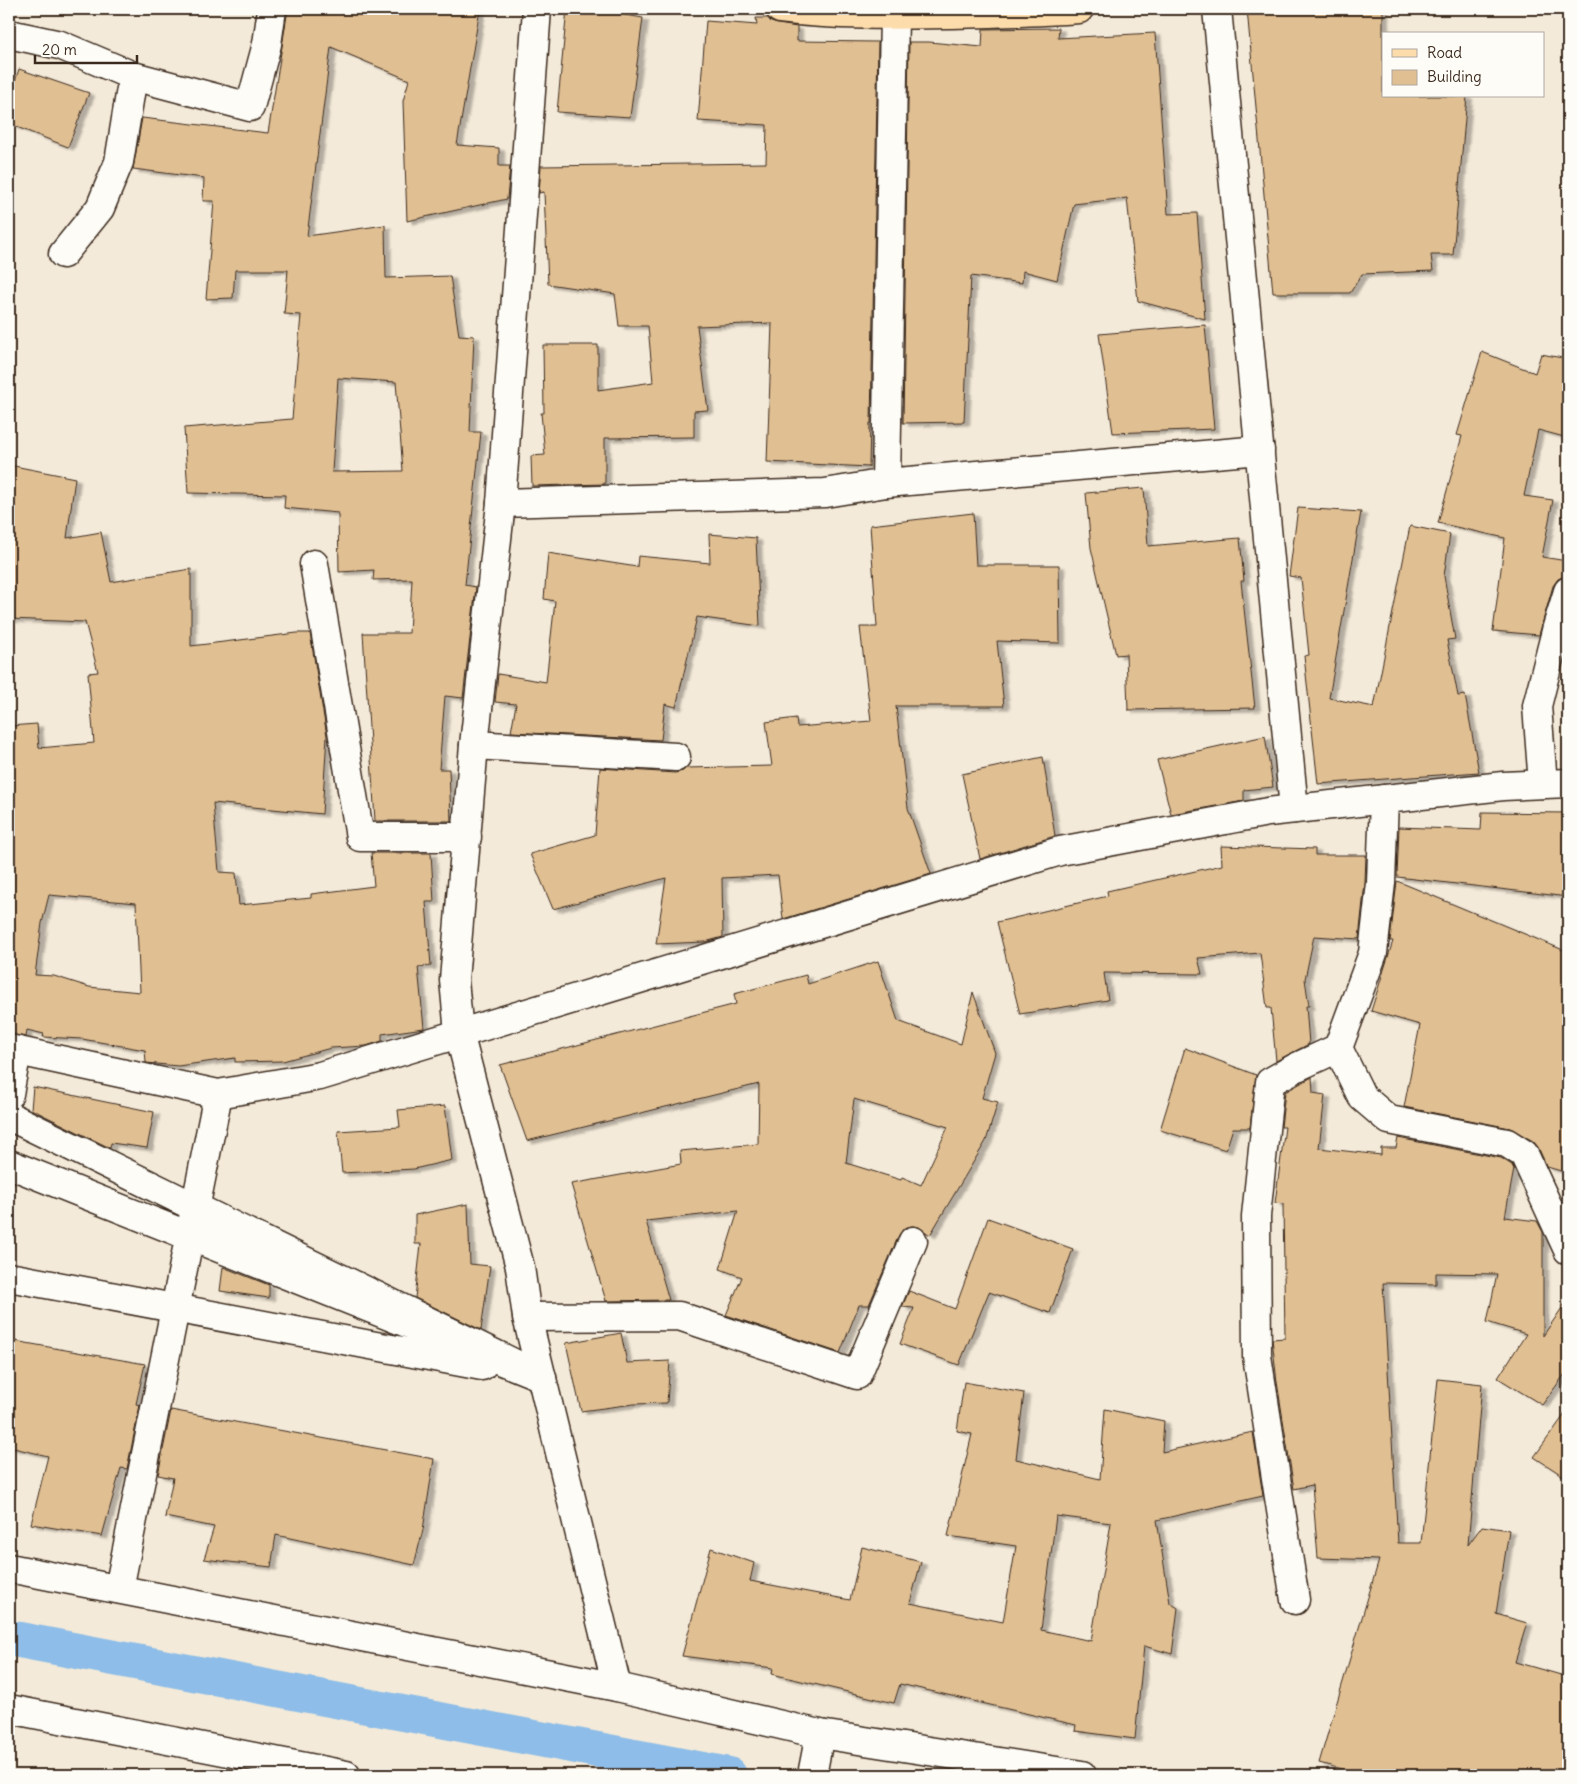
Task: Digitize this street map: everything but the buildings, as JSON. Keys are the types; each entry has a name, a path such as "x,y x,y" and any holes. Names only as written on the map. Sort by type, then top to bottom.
{"main road":[{"path":"780,9 894,15 1079,9"}],"street":[{"path":"9,34 60,45 133,76 250,107 267,44 272,9"},
{"path":"537,9 501,503 474,745 454,980 459,1033 520,1267 527,1317 617,1687"},
{"path":"1217,9 1294,809"},
{"path":"886,484 894,15"},
{"path":"64,254 100,208 119,162 133,76"},
{"path":"501,503 825,493 886,484 1260,450"},
{"path":"314,564 360,837 467,836"},
{"path":"9,1094 13,1050 218,1094 320,1076 1060,851 1268,812 1503,786 1556,784 1537,706 1568,592"},
{"path":"474,745 676,756"},
{"path":"1295,1600 1257,1356 1256,1216 1270,1082 1338,1048 1373,953 1381,883 1384,799"},
{"path":"1338,1048 1362,1097 1389,1120 1507,1143 1524,1154 1568,1250"},
{"path":"119,1589 218,1094"},
{"path":"9,1116 542,1377"},
{"path":"9,1164 542,1377"},
{"path":"527,1317 679,1316 857,1375 913,1241"},
{"path":"9,1278 542,1377"},
{"path":"9,1284 173,1320 542,1377"},
{"path":"9,1568 617,1687 820,1734 1082,1775"},
{"path":"9,1709 346,1775"},
{"path":"812,1775 820,1734"}],"waterway":[{"path":"9,1638 729,1775"}]}
